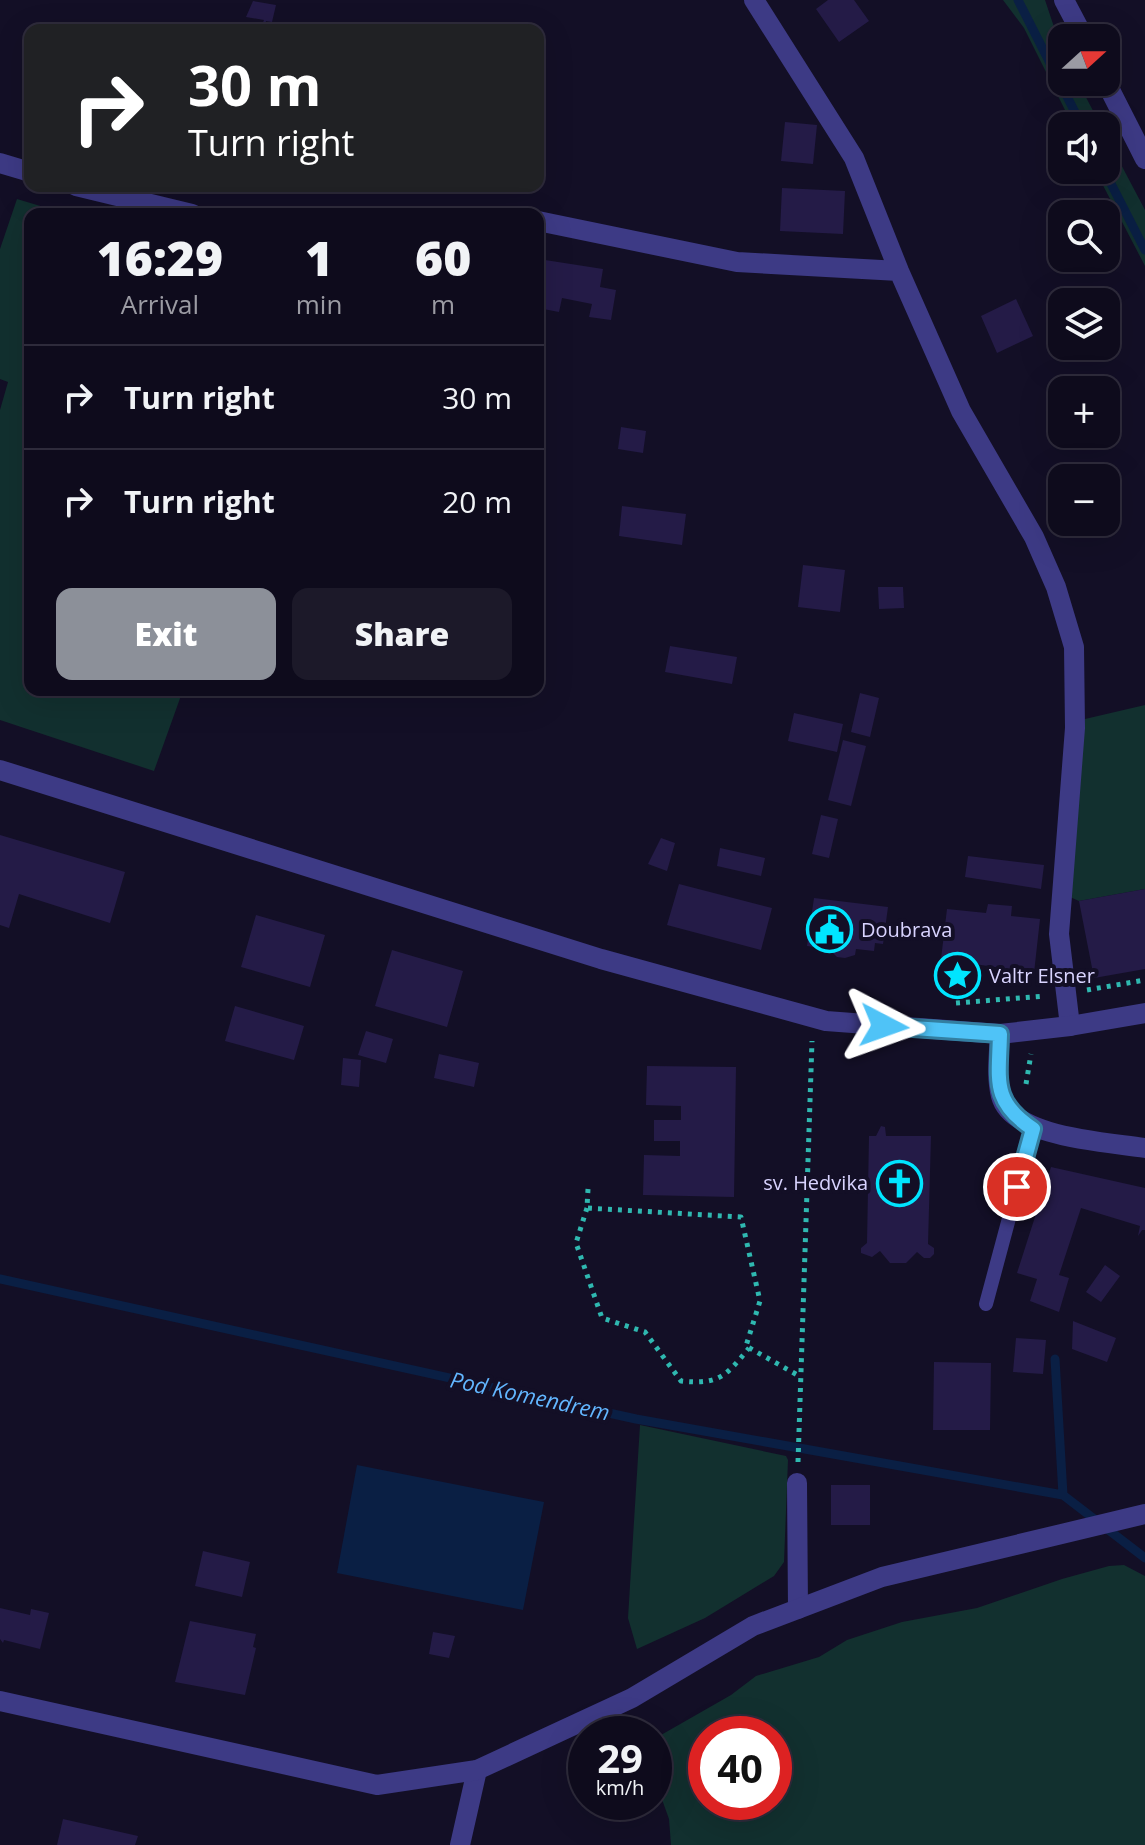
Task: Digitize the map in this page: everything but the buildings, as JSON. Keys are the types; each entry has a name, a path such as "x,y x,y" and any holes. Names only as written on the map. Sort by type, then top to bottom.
{"street":[{"path":"754,0 854,158 899,271 961,411 1034,537 1056,587 1074,647 1075,728 1059,934 1070,1026"},
{"path":"1064,0 1077,24"},
{"path":"1113,96 1145,159"},
{"path":"0,163 24,170"},
{"path":"101,192 167,208"},
{"path":"544,222 737,262 899,271"},
{"path":"0,770 601,959 826,1021 1000,1034 1145,1013"},
{"path":"1000,1034 1001,1097 1012,1115 1033,1129 1145,1148"},
{"path":"797,1483 798,1609"},
{"path":"0,1701 377,1785 477,1770 632,1698 753,1626 882,1577 1145,1514"},
{"path":"460,1845 477,1770"}],"lane":[{"path":"986,1304 1033,1129"}],"path":[{"path":"944,1004 1065,994 1145,980"},
{"path":"797,1483 812,1017"},
{"path":"1024,1094 1031,1053"},
{"path":"588,1189 587,1208 576,1243 602,1318 645,1332 681,1381 706,1383 727,1374 749,1348"},
{"path":"587,1208 741,1217 760,1301 746,1346 801,1377"}],"green space":[{"path":"1003,0 1045,0 1053,24 1048,24 1048,76 1024,28"},
{"path":"1058,96 1085,96 1094,112 1066,112"},
{"path":"1120,163 1145,210 1145,266 1120,218 1120,200 1111,200 1102,184 1120,184"},
{"path":"17,199 47,208 24,208 24,696 181,696 154,771 0,720 0,410 8,382 0,379 0,249"},
{"path":"1145,705 1145,889 1079,901 1070,897 1085,719"},
{"path":"640,1425 786,1456 788,1460 784,1562 774,1576 705,1618 637,1649 628,1618"},
{"path":"1124,1565 1145,1576 1145,1845 671,1845 672,1729 688,1720 688,1820 792,1820 792,1716 694,1716 756,1676 819,1657 847,1640 902,1622 977,1608 1062,1579"}],"water":[{"path":"357,1465 544,1502 523,1610 337,1573"}],"waterway":[{"path":"1018,0 1075,112"},
{"path":"1111,184 1145,250"},
{"name":"Pod Komendrem","path":"0,1279 636,1419 1063,1495"},
{"path":"1055,1359 1063,1495 1145,1558"}],"place":[{"name":"Doubrava","path":"830,930"},
{"name":"Valtr Elsner","path":"958,976"},
{"name":"sv. Hedvika","path":"899,1183"}],"route":[{"path":"884,1026 1000,1034 1001,1097 1012,1115 1033,1129 1017,1187"}]}
